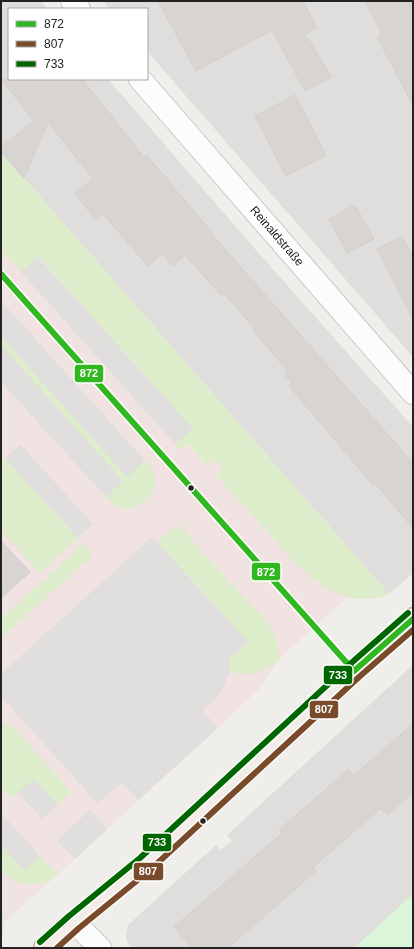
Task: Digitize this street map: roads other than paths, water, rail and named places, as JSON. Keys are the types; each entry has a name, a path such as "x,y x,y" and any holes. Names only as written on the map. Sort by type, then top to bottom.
{"main road":[{"path":"45,948 74,922 145,864 413,619"}],"street":[{"name":"Reinaldstraße","path":"141,80 413,393"},
{"path":"74,922 100,948"}]}
